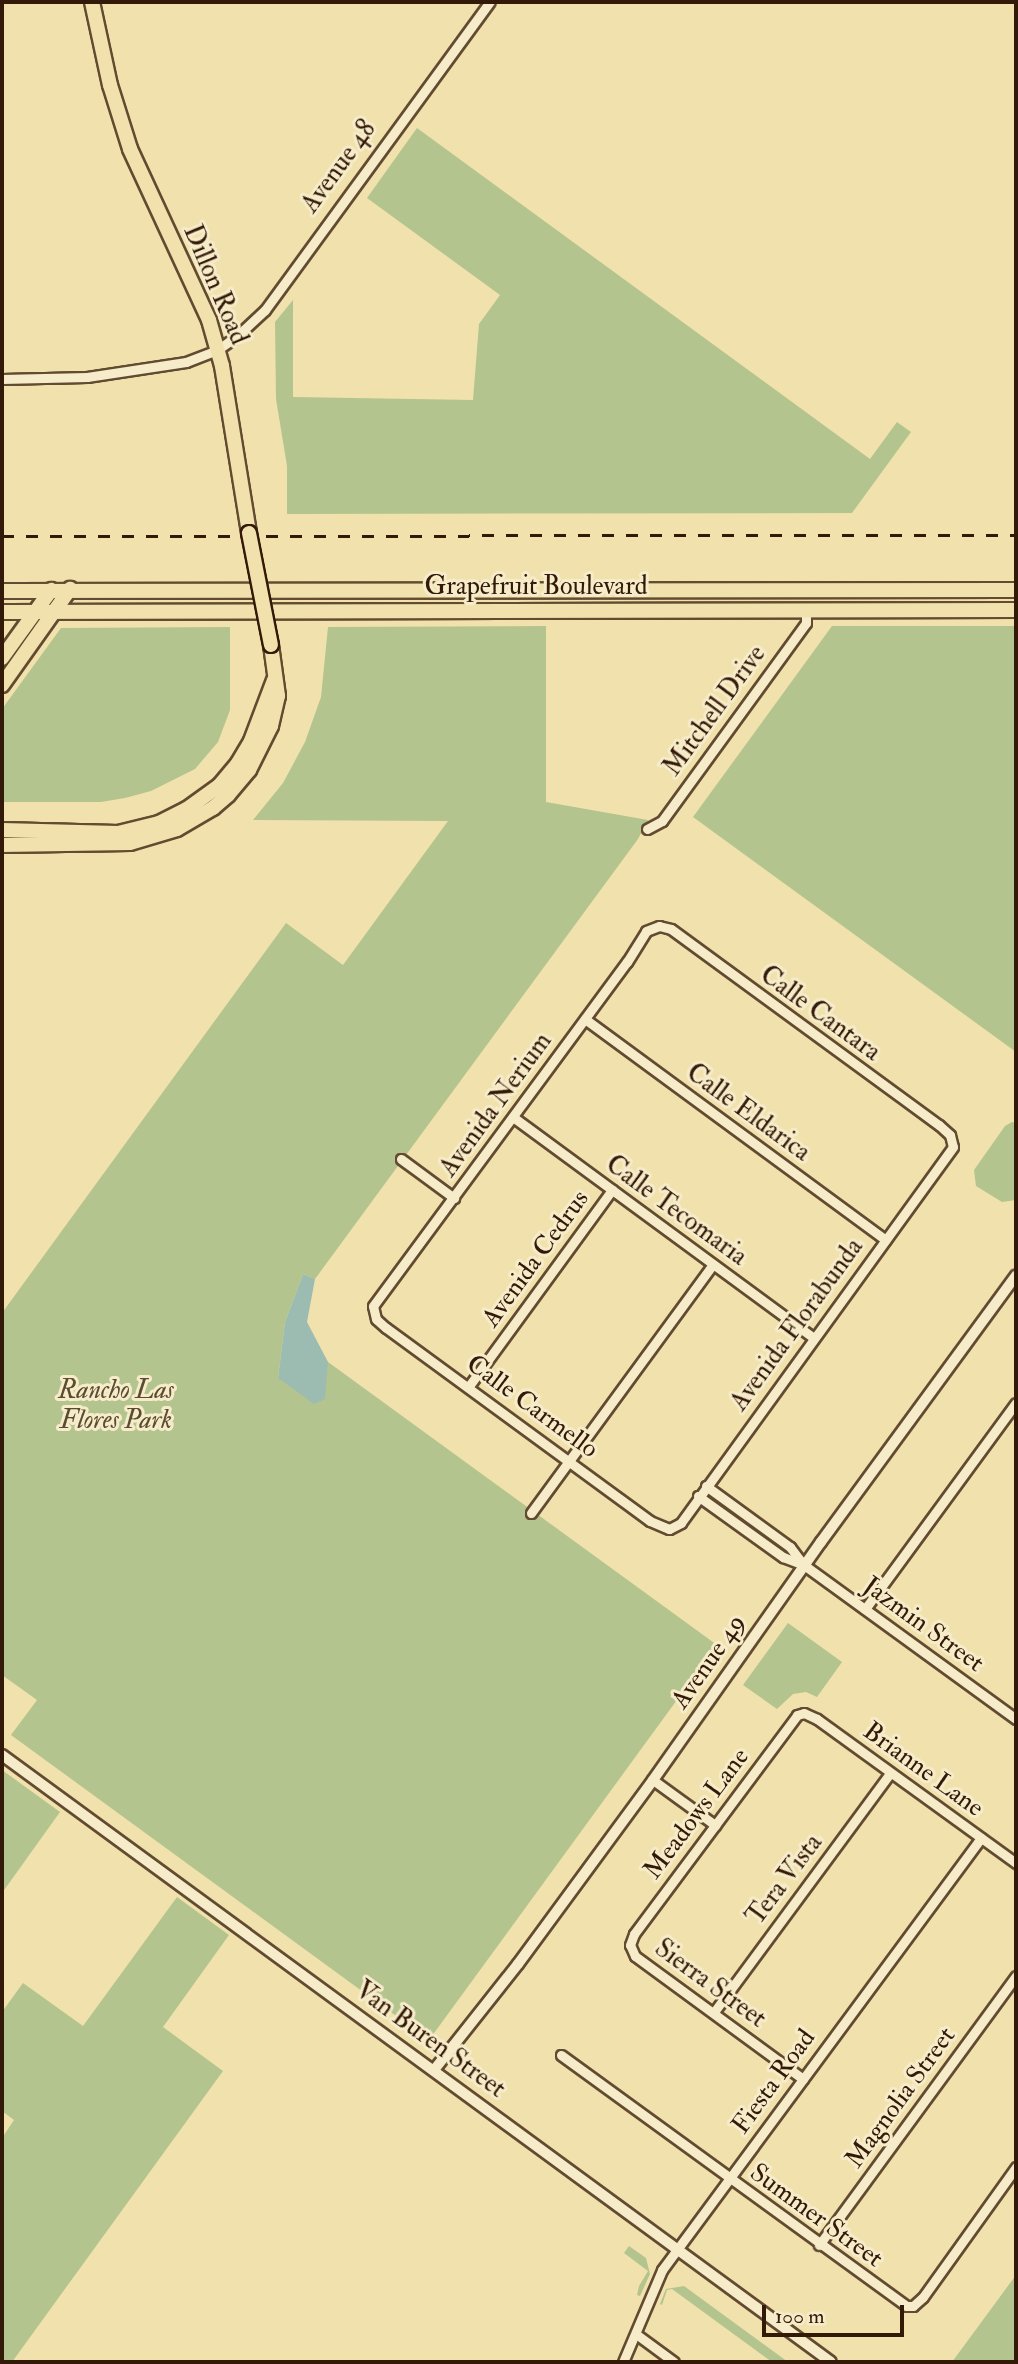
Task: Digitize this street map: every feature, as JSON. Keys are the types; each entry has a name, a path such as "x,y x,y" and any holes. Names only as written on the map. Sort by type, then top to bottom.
{"main road":[{"name":"Dillon Road","path":"2,845 130,843 163,834 192,821 228,795 255,760 275,713 278,696 217,350 209,320 130,149 110,85 92,2"},
{"path":"2,685 70,589"},
{"path":"2,658 51,590"},
{"name":"Grapefruit Boulevard","path":"2,591 1016,591"},
{"path":"806,611 819,601 834,599 987,599 1016,591"},
{"name":"Grapefruit Boulevard","path":"2,612 1016,610"},
{"name":"Dillon Road","path":"2,830 118,833 159,823 187,809 219,786 238,763 251,741 274,680"}],"street":[{"name":"Avenue 48","path":"2,379 87,377 186,362 217,350 256,321 489,2"},
{"name":"Mitchell Drive","path":"648,829 662,821 806,623 806,611"},
{"name":"Avenida Nerium","path":"374,1313 375,1299 396,1276 454,1198 646,931 659,926"},
{"name":"Calle Cantara","path":"659,926 671,929 939,1125 952,1141"},
{"name":"Calle Eldarica","path":"585,1019 886,1240"},
{"name":"Calle Tecomaria","path":"513,1117 814,1338"},
{"name":"Avenida Florabunda","path":"669,1529 681,1523 698,1496 950,1154 952,1141"},
{"path":"401,1159 454,1198"},
{"name":"Avenida Cedrus","path":"469,1386 612,1190"},
{"path":"531,1513 713,1264"},
{"name":"Avenue 49","path":"434,2070 518,1964 653,1780 804,1565 1016,1276"},
{"name":"Calle Carmello","path":"374,1313 380,1324 469,1386 650,1521 669,1529"},
{"path":"865,1609 1016,1403"},
{"path":"706,1486 790,1547 804,1565"},
{"path":"698,1496 783,1557 804,1565"},
{"name":"Jazmin Street","path":"804,1565 1016,1718"},
{"name":"Brianne Lane","path":"804,1713 817,1719 1016,1864"},
{"name":"Meadows Lane","path":"630,1945 634,1934 791,1721 804,1713"},
{"name":"Van Buren Street","path":"2,1755 831,2362"},
{"name":"Tera Vista","path":"713,2012 890,1773"},
{"path":"653,1780 715,1825"},
{"name":"Fiesta Road","path":"623,2362 662,2270 981,1838"},
{"name":"Sierra Street","path":"630,1945 635,1956 803,2079"},
{"name":"Magnolia Street","path":"819,2245 1016,1976"},
{"name":"Summer Street","path":"561,2055 901,2304 913,2306 1016,2167"},
{"path":"636,2334 674,2362"}],"green space":[{"path":"417,128 870,459 897,422 911,432 852,513 287,514 287,466 276,399 275,322 293,300 293,397 473,400 479,324 500,295 367,198"},
{"name":"Rancho Las Flores Park","path":"546,626 546,802 648,820 638,839 315,1279 303,1274 285,1322 278,1378 328,1362 717,1645 429,2040 11,1735 37,1700 2,1675 2,1313 286,923 343,965 448,821 253,820 283,783 305,742 321,697 328,627"},
{"path":"832,626 1016,626 1016,1052 693,817"},
{"path":"230,627 230,710 218,742 195,769 151,791 125,798 101,802 2,802 2,709 61,628"},
{"path":"1016,1123 1016,1200 1002,1202 976,1186 974,1170 1005,1126"},
{"path":"788,1623 842,1662 817,1697 806,1692 793,1694 777,1709 743,1685"},
{"path":"2,1770 60,1812 2,1893"},
{"path":"177,1897 229,1935 163,2027 223,2071 12,2362 2,2362 2,2138 14,2120 2,2111 2,2012 23,1983 83,2026"},
{"path":"629,2246 646,2258 650,2274 640,2296 637,2295 639,2286 648,2271 624,2253"},
{"path":"1016,2275 1016,2362 952,2362 966,2343"},
{"path":"684,2286 788,2362 772,2362 672,2289 667,2290 662,2305 660,2304 666,2289"}],"water":[{"path":"303,1274 315,1279 307,1322 328,1362 325,1399 314,1404 278,1378 285,1322"}],"railway":[{"path":"2,536 1016,535"}]}
